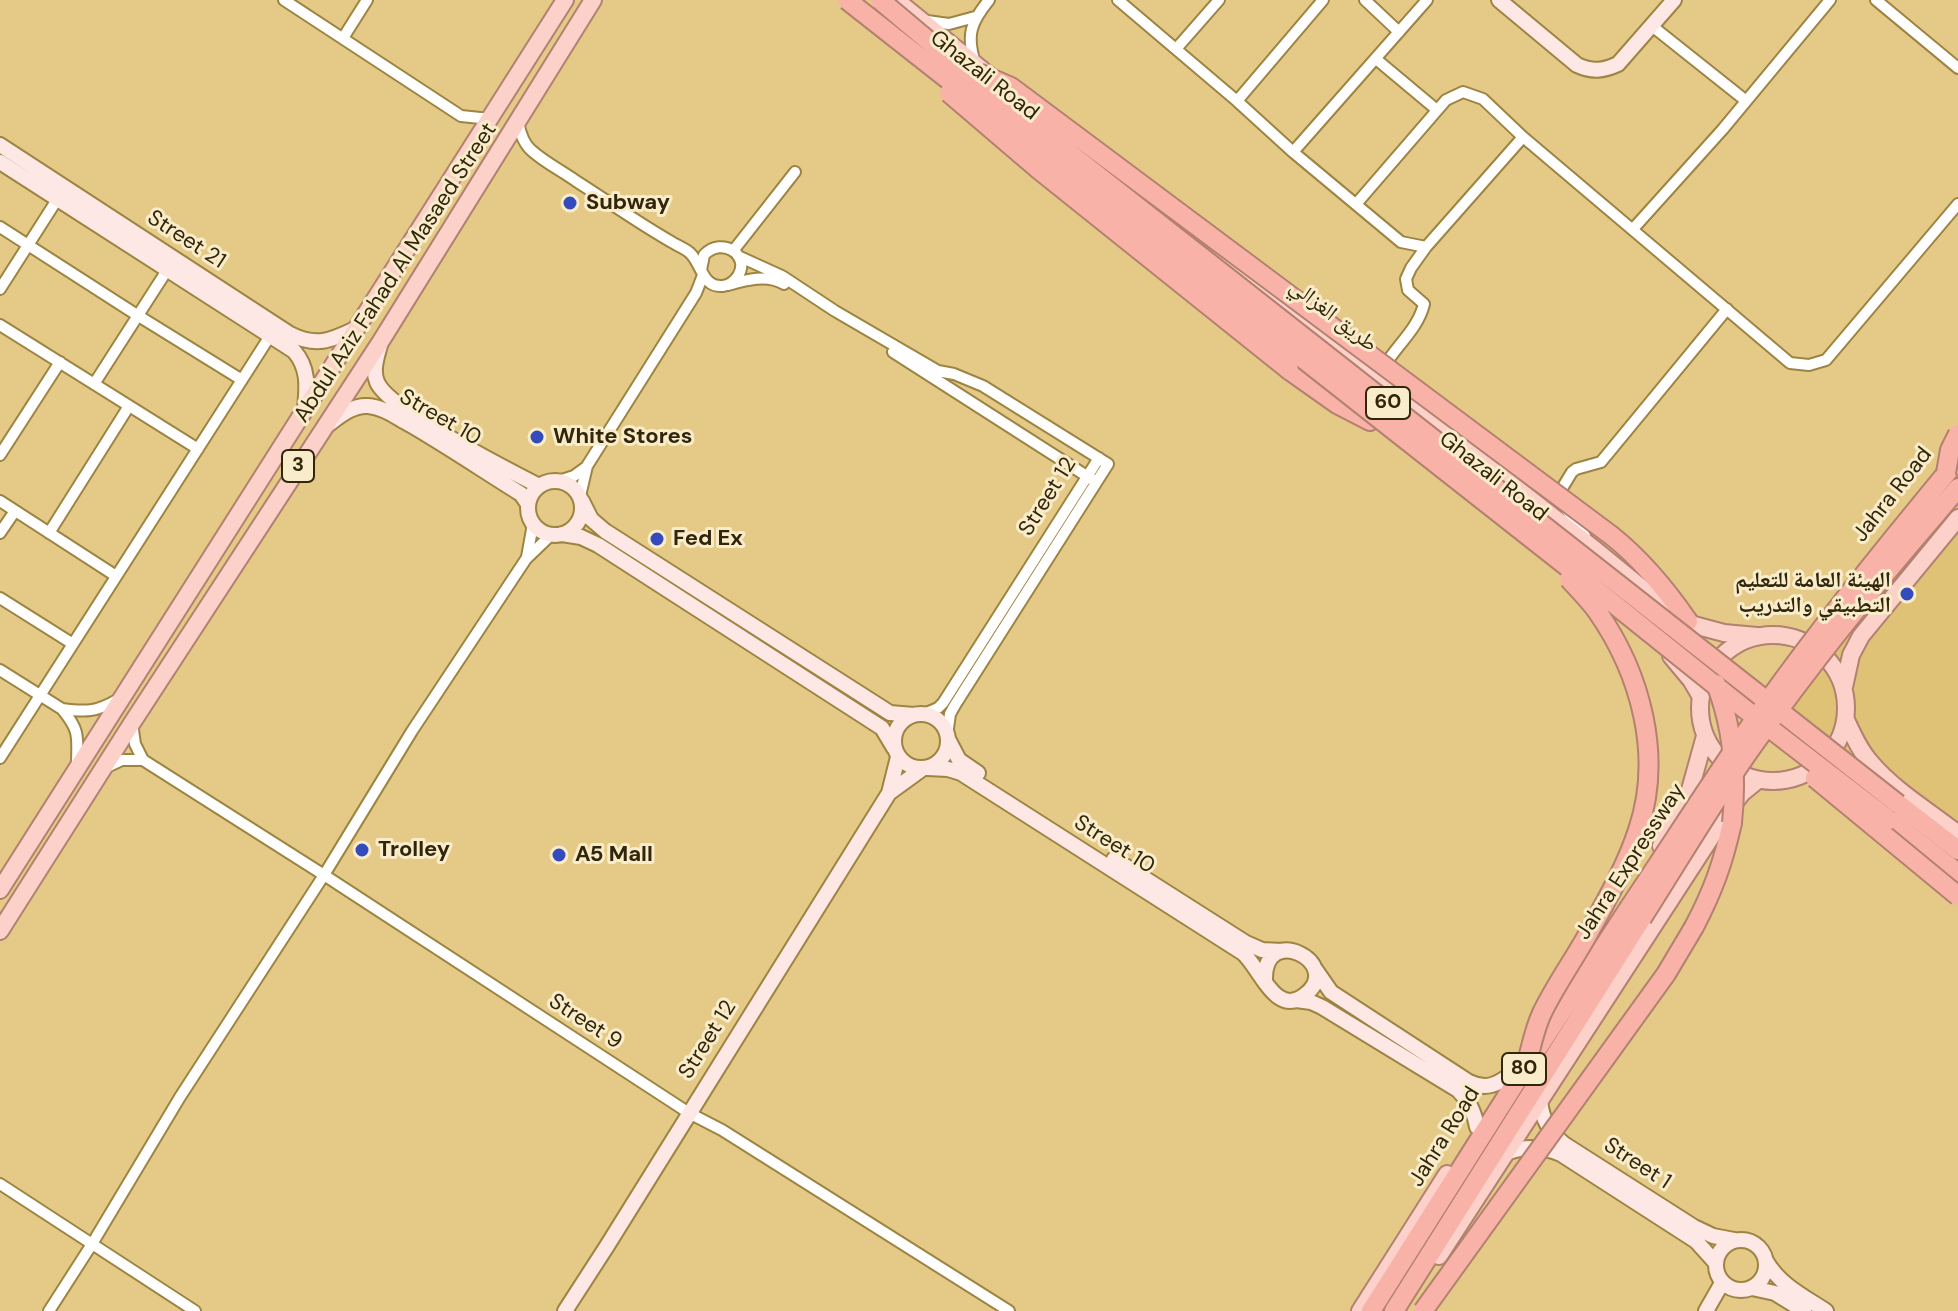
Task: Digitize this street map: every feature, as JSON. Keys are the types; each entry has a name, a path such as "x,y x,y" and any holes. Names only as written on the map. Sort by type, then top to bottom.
{"highway":[{"name":"Ghazali Road","path":"847,0 1958,873"},
{"name":"Ghazali Road","path":"880,0 956,64 1958,850"},
{"path":"891,33 967,109 1289,370 1337,404 1370,421"},
{"path":"956,64 1011,87 1625,547 1657,579 1688,621 1718,689 1733,757 1734,801 1724,860 1711,895 1666,974 1423,1311"},
{"path":"1954,481 1950,450 1958,434"},
{"name":"Jahra Expressway","path":"1371,1311 1519,1070 1746,733 1832,616 1954,481"},
{"name":"Jahra Expressway","path":"1394,1311 1752,747 1954,481"},
{"path":"1519,1070 1543,1012 1623,868 1645,806 1649,756 1633,677 1617,643 1596,610 1541,546"},
{"path":"1724,692 1744,719 1958,896"}],"main road":[{"name":"Abdul Aziz Fahad Al Masaed Street","path":"0,890 565,0"},
{"name":"Abdul Aziz Fahad Al Masaed Street","path":"0,931 8,906 103,768 381,341 593,0"},
{"path":"837,0 1672,657 1701,697"},
{"name":"طريق الغزالي","path":"896,0 1677,617 1724,633 1757,636"},
{"path":"414,285 418,264 466,189 468,182 463,176 457,175 452,180"},
{"name":"Jahra Road","path":"1797,638 1829,608 1958,448"},
{"path":"1844,689 1851,655 1861,636 1958,518"},
{"path":"1757,636 1797,638 1815,648 1830,661 1844,689 1846,720 1837,743 1824,761 1797,777 1758,780 1745,775 1721,760 1705,736 1700,717 1707,676 1720,658 1737,644 1757,636"},
{"path":"1846,720 1870,762 1895,786 1958,834"},
{"name":"Jahra Road","path":"1360,1311 1662,845 1690,790 1705,736"},
{"path":"1797,777 1848,800 1958,884"},
{"path":"1403,1311 1728,811 1742,793 1758,780"}],"street":[{"path":"284,0 461,116 490,119"},
{"path":"343,38 367,0"},
{"path":"976,65 971,41 975,17 989,0"},
{"path":"1118,0 1401,242 1426,247"},
{"path":"1176,49 1219,0"},
{"path":"1237,101 1323,0"},
{"path":"1365,0 1399,32"},
{"path":"1293,152 1427,0"},
{"path":"1504,1 1577,65 1597,71 1618,64 1674,0"},
{"path":"1633,229 1723,129 1830,0"},
{"path":"1876,0 1958,68"},
{"path":"921,19 949,24 975,17"},
{"path":"1652,26 1745,100"},
{"path":"1376,59 1437,110"},
{"path":"1357,203 1446,100 1463,92 1483,99 1523,137 1790,363 1809,365 1826,360 1958,204"},
{"path":"461,116 475,143"},
{"path":"518,122 528,148 650,230 689,251 708,251 723,246 782,276 938,371 983,386 969,401"},
{"path":"1384,384 1382,369 1423,311 1424,304 1408,290 1406,279 1411,268 1523,137"},
{"name":"Street 21","path":"0,145 61,193 171,264 303,341 332,340 355,329"},
{"path":"501,149 528,148"},
{"name":"Street 21","path":"0,162 61,193"},
{"path":"736,253 795,172"},
{"path":"0,289 61,193"},
{"path":"0,227 242,380"},
{"path":"689,251 711,283 725,285 734,281 741,269 736,253"},
{"path":"559,481 574,488 591,519 605,531 890,713 919,714 939,721 948,737 945,754 924,768 905,764 882,728 801,675 598,545 581,537 541,531 533,524 528,504 532,494 539,486 574,476 587,466 693,298 699,287 702,260 708,251"},
{"path":"94,384 171,264"},
{"name":"Street 21","path":"171,264 300,358 307,379 305,408"},
{"path":"693,298 706,290 755,279 779,281 1092,480"},
{"path":"1593,548 1562,503 1560,495 1564,484 1580,467 1601,462 1727,309"},
{"path":"0,325 198,449"},
{"path":"0,758 4,744 40,696 270,336"},
{"name":"Street 10","path":"381,341 375,371 376,379 387,396 481,455 539,486"},
{"path":"0,455 60,362"},
{"name":"Street 12","path":"948,737 950,714 955,705 1104,461 983,386"},
{"path":"49,533 129,406"},
{"name":"Street 10","path":"322,429 352,409 366,406 382,410 427,434 521,494 528,504"},
{"path":"49,1311 180,1097 324,875 412,731 526,559 556,535 571,530 579,522 587,466"},
{"name":"Street 12","path":"919,714 938,708 943,703 1092,480"},
{"path":"0,501 116,576"},
{"path":"0,533 15,511"},
{"path":"526,559 533,524"},
{"path":"0,598 73,644"},
{"path":"0,670 62,709 76,727 77,769"},
{"path":"62,709 92,711 122,697"},
{"path":"896,753 895,731 906,718 919,714"},
{"path":"103,768 122,760 143,760 135,744 132,723"},
{"name":"Street 10","path":"948,737 953,752 964,765 1243,953 1265,981"},
{"name":"Street 12","path":"565,1311 889,793 896,753"},
{"name":"Street 9","path":"143,760 689,1113 722,1130 1009,1311"},
{"name":"Street 12","path":"889,793 924,768"},
{"name":"Street 10","path":"924,768 961,773 1204,915 1246,943 1262,950 1284,951"},
{"path":"1477,1127 1475,1113 1458,1090 1322,1007 1276,996 1265,981 1268,962 1284,951 1302,953 1331,992 1478,1086 1500,1083 1519,1070"},
{"path":"1296,1000 1312,988 1315,969"},
{"name":"Street 1","path":"1540,1101 1545,1122 1564,1144 1694,1227 1713,1236 1734,1240"},
{"name":"Street 1","path":"1506,1153 1532,1147 1561,1154 1696,1241 1715,1262"},
{"path":"0,1184 195,1311"},
{"path":"1804,1311 1775,1293 1728,1286 1716,1271 1718,1253 1734,1240 1751,1241 1788,1287 1826,1311"},
{"path":"1752,1288 1763,1276 1766,1261"},
{"path":"1706,1311 1728,1286"},
{"path":"1714,1311 1728,1286"}],"shaded area":[{"name":"الهيئة العامة للتعليم التطبيقي والتدريب","path":"1958,458 1958,863 1767,715"}],"place":[{"name":"Subway","path":"570,203"},
{"name":"White Stores","path":"537,437"},
{"name":"Fed Ex","path":"657,539"},
{"name":"الهيئة العامة للتعليم التطبيقي والتدريب","path":"1907,594"},
{"name":"Trolley","path":"362,850"},
{"name":"A5 Mall","path":"559,855"}]}
